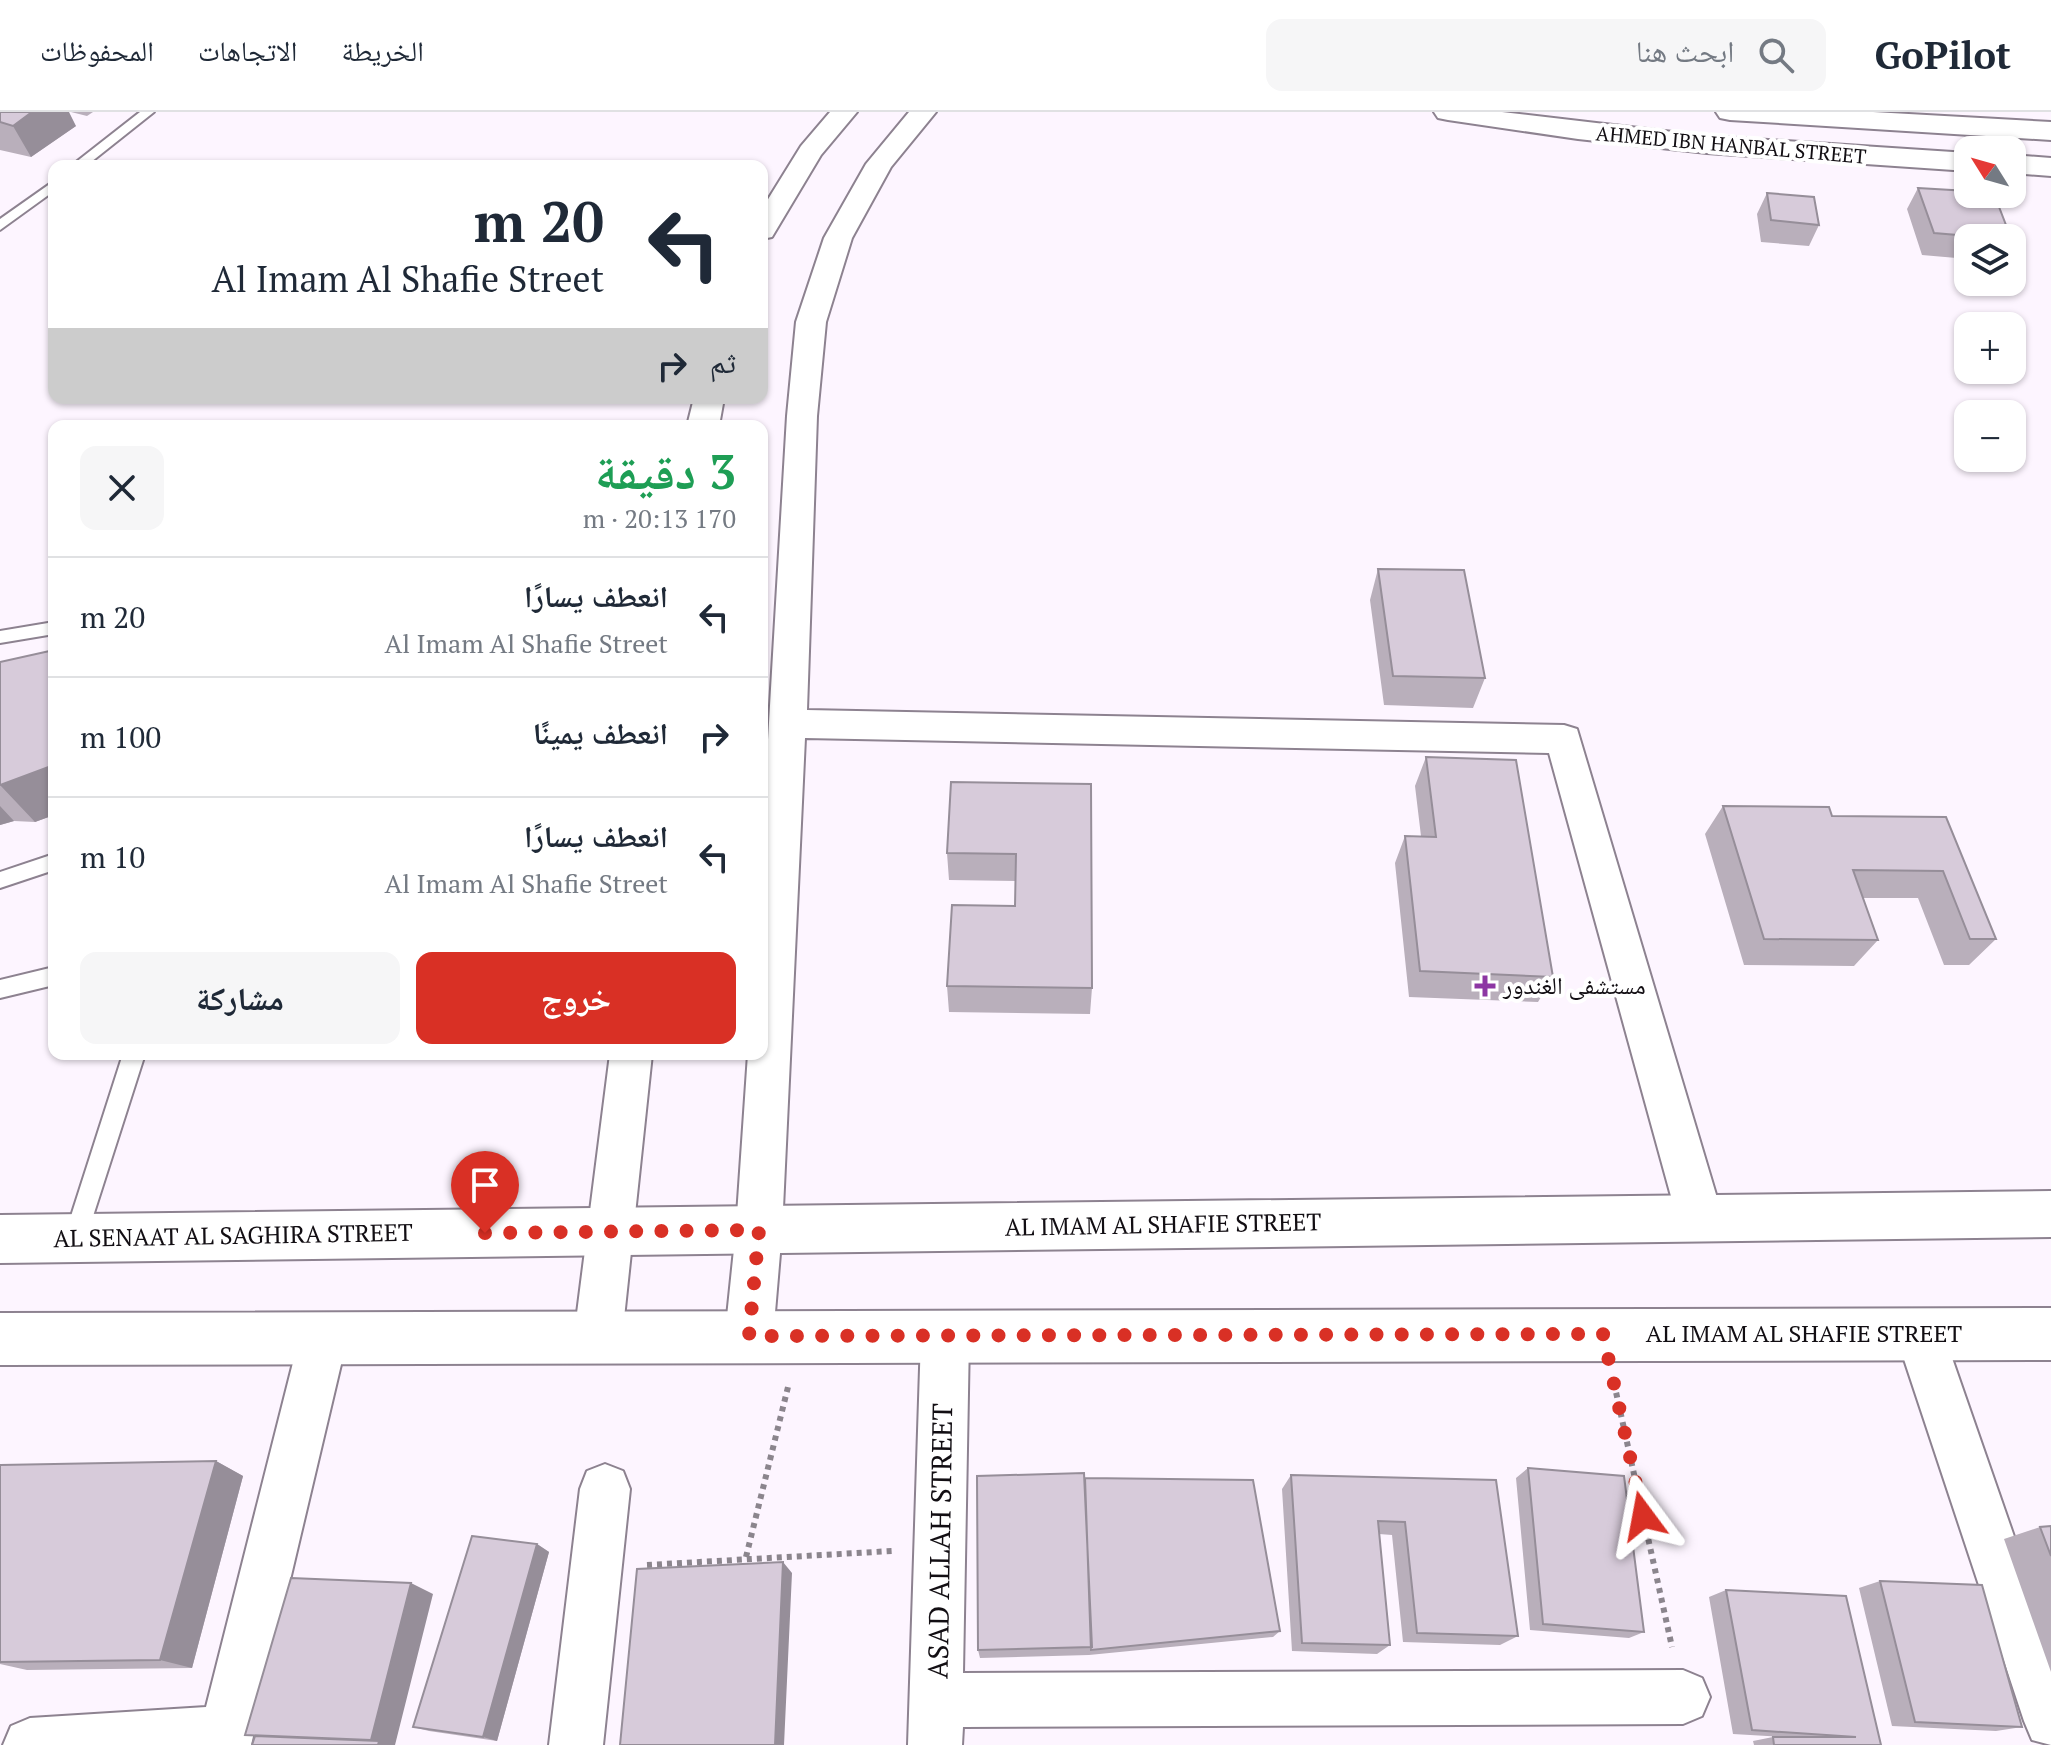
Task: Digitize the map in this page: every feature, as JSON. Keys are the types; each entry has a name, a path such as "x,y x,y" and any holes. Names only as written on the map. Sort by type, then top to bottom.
{"street":[{"path":"768,221 810,152 844,112"},
{"path":"749,1336 759,1230 802,416 811,322 838,238 879,164 923,112"},
{"name":"AHMED IBN HANBAL STREET","path":"1448,112 1536,119 1731,149 1954,161"},
{"name":"AHMED IBN HANBAL STREET","path":"1730,112 2051,131"},
{"path":"2026,165 2051,167"},
{"path":"788,724 1564,739 1700,1218"},
{"path":"0,1339 598,1337 630,1060"},
{"name":"AL IMAM AL SHAFIE STREET","path":"611,1231 2051,1214"},
{"name":"AL SENAAT AL SAGHIRA STREET","path":"0,1239 611,1231"},
{"name":"AL IMAM AL SHAFIE STREET","path":"598,1337 2051,1334"},
{"path":"1920,1335 2051,1721"},
{"name":"ASAD ALLAH STREET","path":"936,1723 945,1337"},
{"path":"30,1745 225,1739 323,1339"},
{"path":"576,1745 605,1489"},
{"path":"936,1723 1683,1697"}],"lane":[{"path":"86,160 148,112"},
{"path":"0,226 48,190"},
{"path":"0,637 48,629"},
{"path":"0,880 48,864"},
{"path":"0,989 48,977"},
{"path":"75,1238 132,1060"}],"path":[{"path":"1603,1334 1683,1697"},
{"path":"746,1557 800,1336"},
{"path":"594,1570 746,1557 940,1549"}],"building":[{"path":"0,112 32,112 13,126 0,122"},
{"path":"1918,188 1954,190 1954,208 1999,208 2006,224 1954,224 1954,235 1934,233"},
{"path":"1767,193 1814,197 1819,225 1771,220"},
{"path":"1378,569 1464,570 1485,678 1393,676"},
{"path":"48,651 48,767 0,785 0,662"},
{"name":"مستشفى الغندور","path":"1426,757 1516,760 1553,977 1420,971 1405,836 1436,837"},
{"path":"951,782 1091,784 1092,988 947,986 952,905 1015,906 1016,854 947,853"},
{"path":"1723,806 1829,807 1832,816 1946,817 1996,939 1970,939 1943,871 1853,870 1878,940 1764,939"},
{"path":"216,1461 160,1660 0,1662 0,1465"},
{"path":"1528,1468 1624,1476 1644,1632 1543,1624"},
{"path":"1084,1473 1092,1647 978,1650 977,1476"},
{"path":"1291,1475 1496,1480 1518,1636 1417,1633 1405,1522 1378,1521 1390,1645 1302,1643"},
{"path":"1085,1478 1253,1480 1280,1631 1091,1650"},
{"path":"2051,1526 2051,1556 2040,1527"},
{"path":"472,1536 537,1544 483,1737 413,1727"},
{"path":"783,1562 775,1745 620,1745 637,1569"},
{"path":"291,1578 411,1583 371,1740 245,1735"},
{"path":"1880,1581 1982,1585 2022,1727 1915,1722"},
{"path":"1726,1590 1846,1596 1881,1745 1774,1745 1773,1737 1856,1737 1752,1730"},
{"path":"255,1736 379,1741 378,1745 252,1745"}],"place":[{"name":"مستشفى الغندور","path":"1485,986"}],"route":[{"path":"485,1233 759,1230 749,1336 1603,1334 1643,1516"}]}
